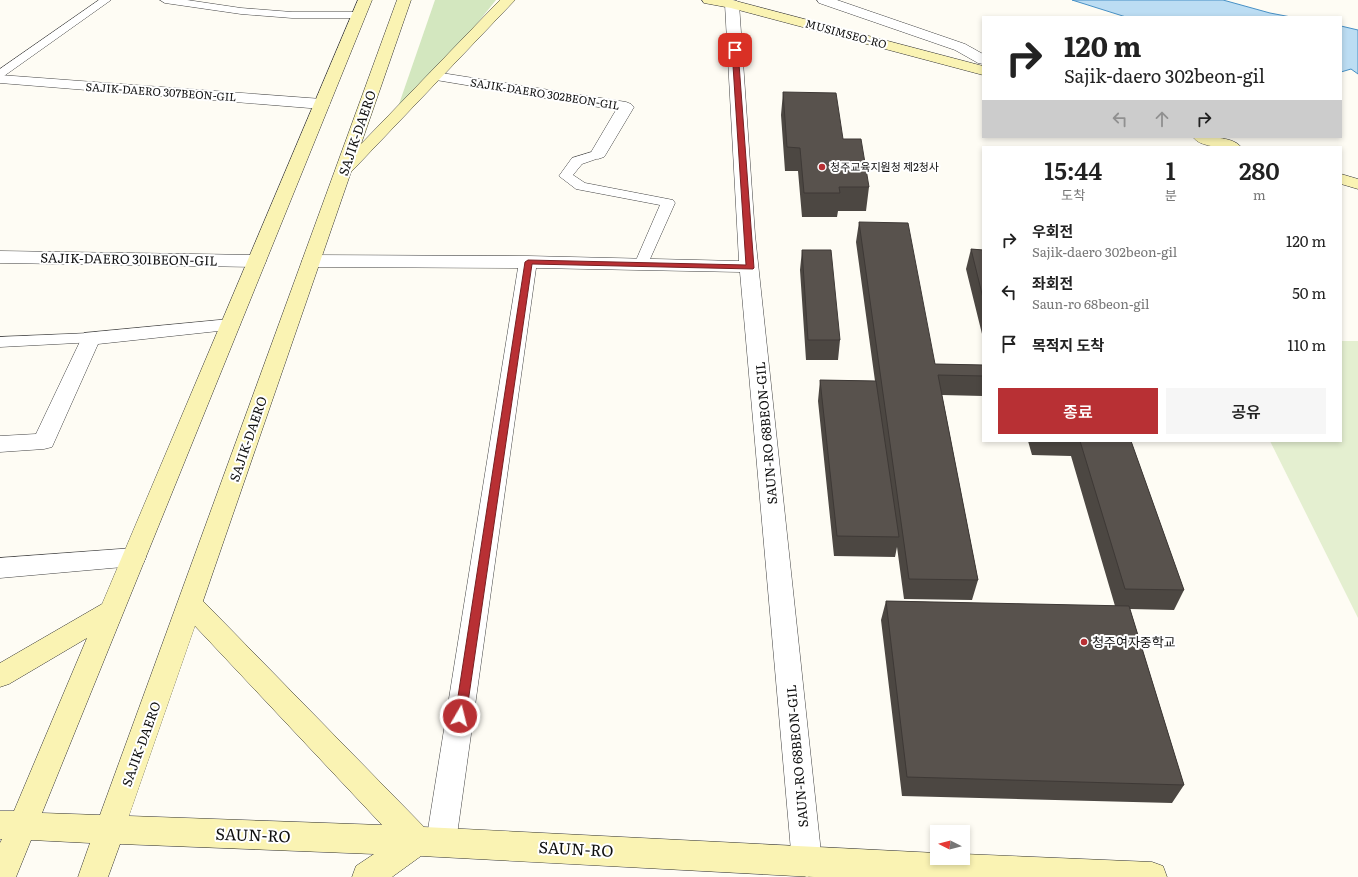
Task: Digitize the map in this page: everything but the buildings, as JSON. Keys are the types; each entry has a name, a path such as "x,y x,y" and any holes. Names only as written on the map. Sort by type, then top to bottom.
{"main road":[{"name":"SAJIK-DAERO","path":"92,877 110,830 404,0"},
{"path":"342,174 508,0"},
{"name":"MUSIMSEO-RO","path":"709,0 732,4 982,71"},
{"path":"1,877 11,826 113,610 362,8"},
{"path":"1204,138 1231,146"},
{"path":"1342,179 1358,184"},
{"path":"190,604 429,841 367,877"},
{"path":"0,676 113,610"},
{"name":"SAUN-RO","path":"11,826 429,841 807,862 1152,877"}],"street":[{"path":"824,0 960,47 982,59"},
{"name":"SAUN-RO 68BEON-GIL","path":"732,4 746,235 807,862"},
{"name":"SAJIK-DAERO 302BEON-GIL","path":"435,76 626,107 598,154"},
{"name":"SAJIK-DAERO 307BEON-GIL","path":"0,79 322,104"},
{"name":"SAJIK-DAERO 301BEON-GIL","path":"0,257 257,261"},
{"path":"311,261 528,262 750,268"},
{"path":"429,841 528,262"},
{"path":"0,444 44,441 91,338 230,325"},
{"path":"0,568 134,557"}],"lane":[{"path":"0,74 106,0"},
{"path":"165,0 241,11 292,15 362,8"},
{"name":"SAJIK-DAERO 302BEON-GIL","path":"598,154 577,161 566,176 581,186 668,203 641,265"},
{"path":"0,342 91,338"}],"green space":[{"path":"435,0 496,0 442,67 398,107"},
{"path":"1342,341 1358,341 1358,618 1270,442 1342,442"}],"water":[{"path":"1072,0 1223,0 1286,16 1123,16"},
{"path":"1342,26 1358,30 1358,74 1351,69 1342,72"}],"place":[{"name":"청주교육지원청 제2청사","path":"822,167"},
{"name":"청주여자중학교","path":"1084,642"}],"route":[{"path":"460,716 528,262 750,268 746,235 735,50"}]}
